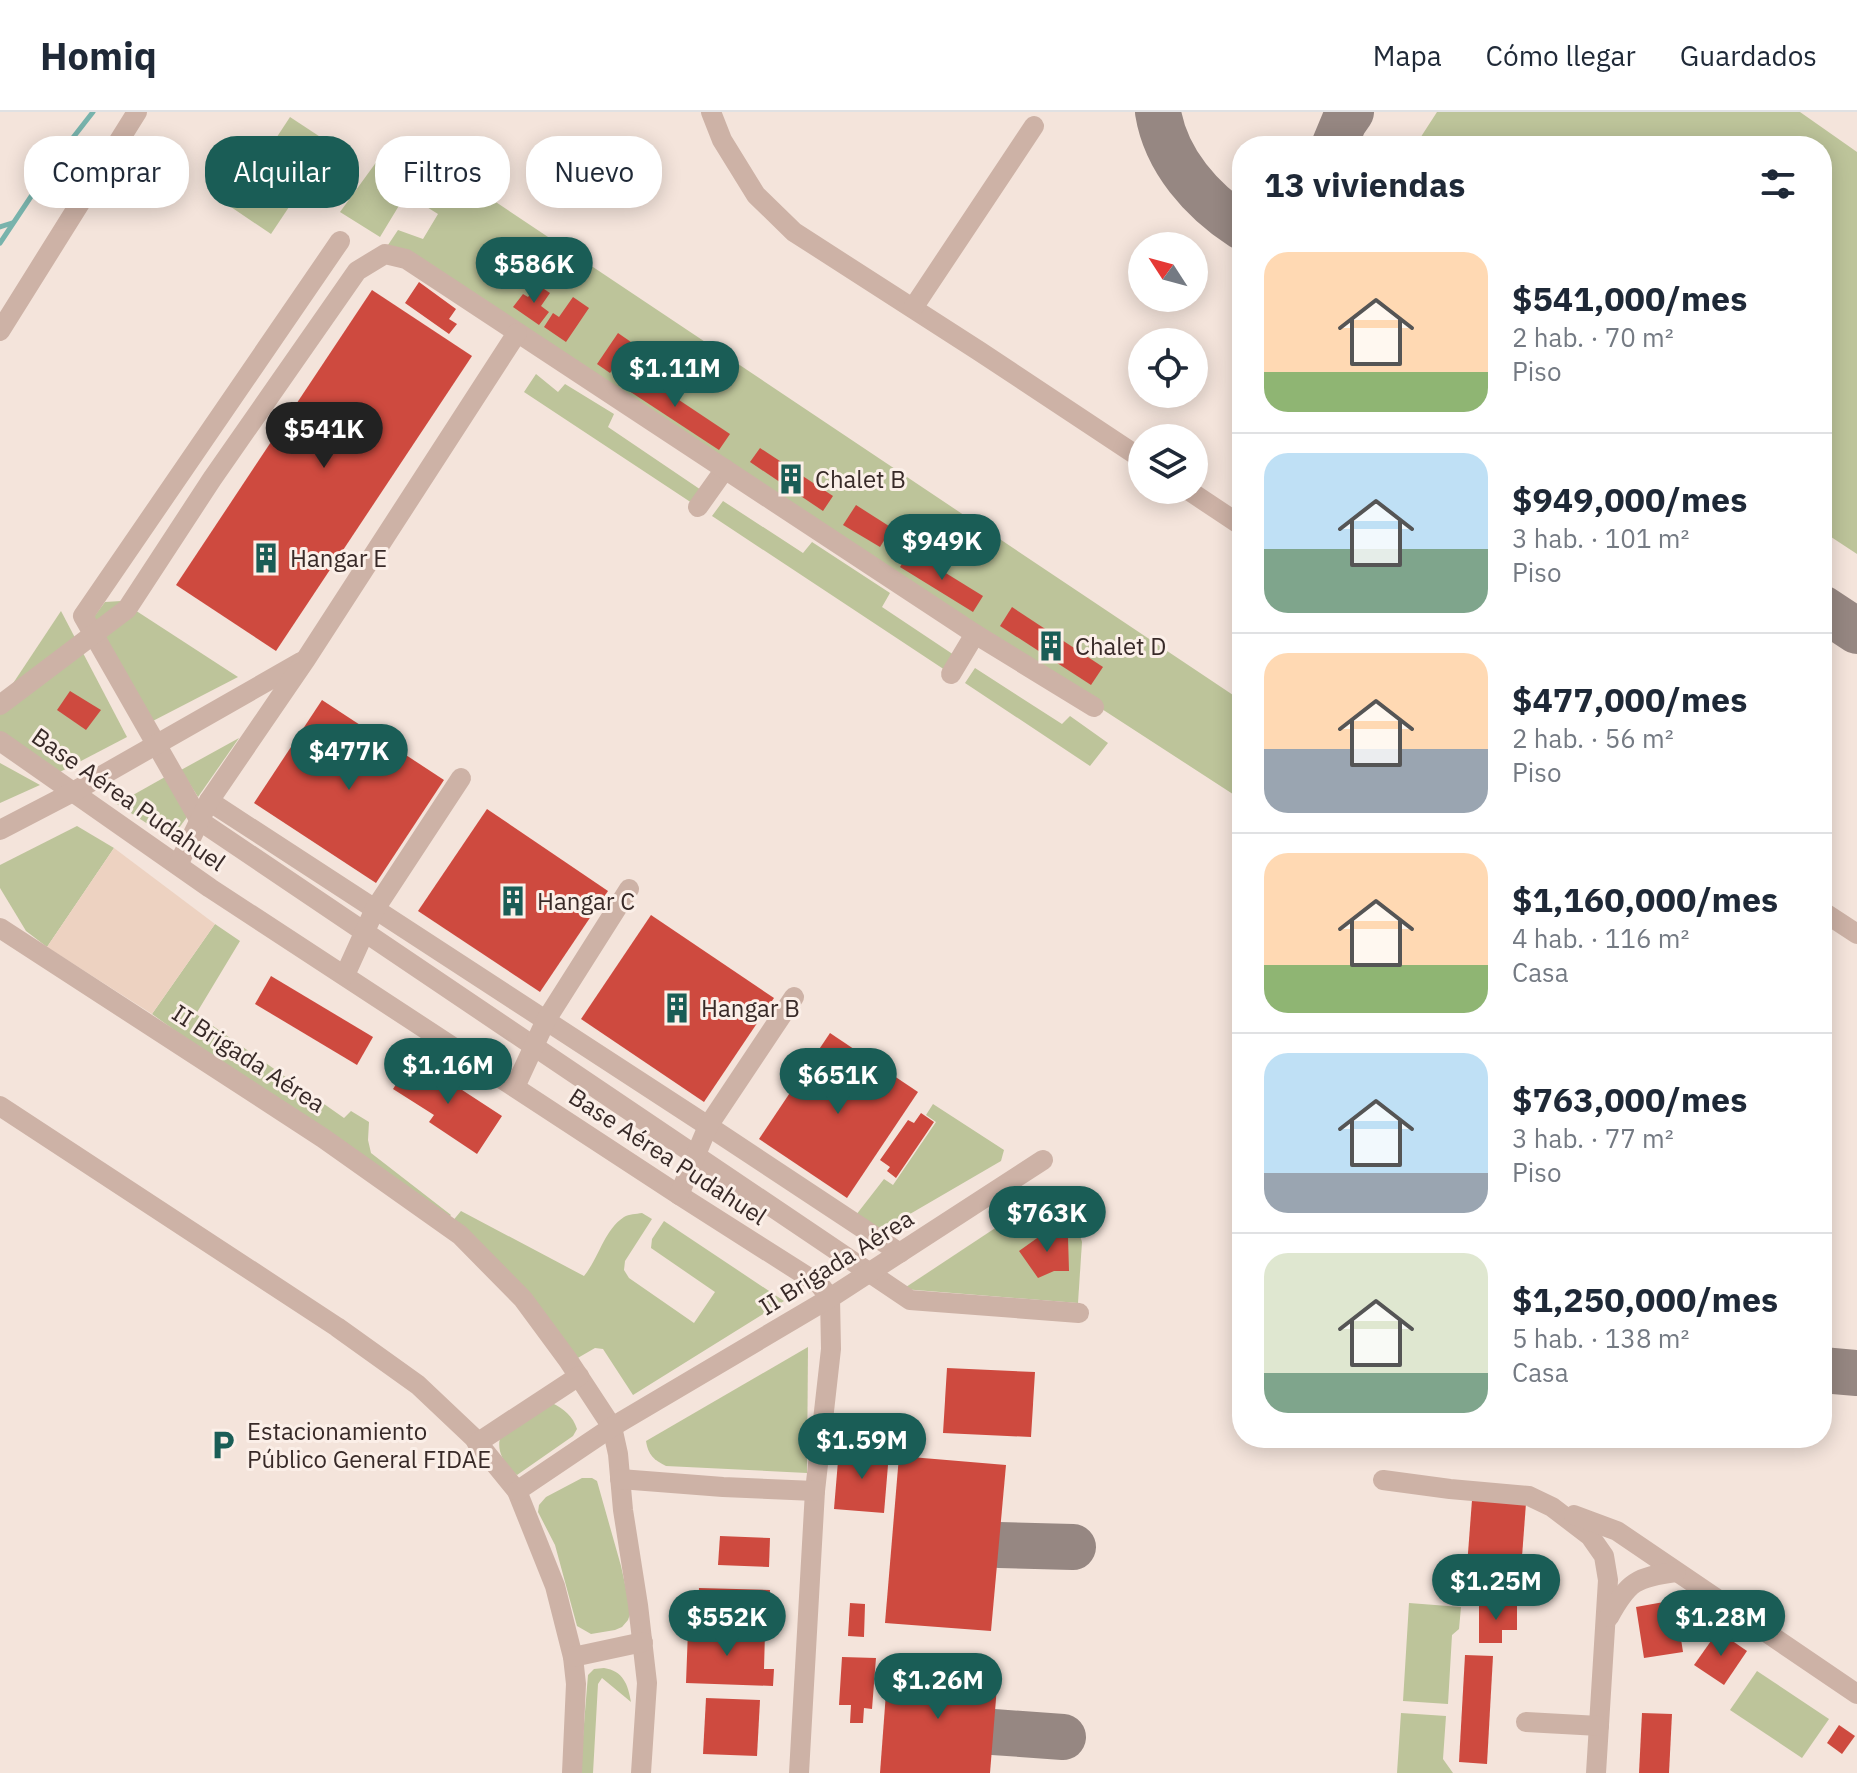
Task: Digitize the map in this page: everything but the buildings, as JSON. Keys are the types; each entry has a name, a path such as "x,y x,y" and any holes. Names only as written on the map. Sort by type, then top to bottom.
{"street":[{"path":"0,331 137,112"},
{"path":"711,112 722,140 756,195 794,232 1128,450"},
{"path":"913,308 1034,126"},
{"path":"340,241 83,616 200,821 910,1300 1079,1313"},
{"path":"0,705 127,609 212,479 357,271 385,254 406,259 975,634 1094,707"},
{"path":"178,865 209,801 306,659 517,333"},
{"path":"698,507 725,469"},
{"path":"1208,503 1232,519"},
{"path":"951,674 975,634"},
{"path":"0,830 73,792 306,659"},
{"name":"Base Aérea Pudahuel","path":"0,741 178,865 819,1284 830,1298"},
{"path":"345,975 375,909 461,778"},
{"path":"209,801 900,1253"},
{"path":"515,1087 546,1020 629,889"},
{"path":"1832,918 1857,934"},
{"name":"II Brigada Aérea","path":"0,928 323,1138 460,1235 523,1299 612,1427 647,1683 641,1773"},
{"path":"679,1195 708,1126 794,997"},
{"path":"0,1106 337,1327 418,1385 477,1443 517,1491 555,1586 573,1657 576,1684 572,1773"},
{"name":"II Brigada Aérea","path":"517,1491 612,1427 830,1298 1043,1160"},
{"path":"799,1773 815,1491 831,1349 830,1298"},
{"path":"477,1443 579,1376"},
{"path":"620,1479 815,1491"},
{"path":"1383,1480 1529,1496 1617,1531 1857,1694"},
{"path":"1552,1507 1590,1536 1604,1556 1608,1580 1606,1721 1596,1773"},
{"path":"1605,1624 1622,1594 1639,1579 1676,1572"},
{"path":"573,1657 643,1642"},
{"path":"1526,1722 1606,1721"}],"green space":[{"path":"1437,112 1800,112 1857,152 1857,554 1832,538 1832,136 1421,136"},
{"path":"290,117 319,136 278,136"},
{"path":"375,164 375,208 398,208 380,237 340,212 343,208 359,208 359,186"},
{"path":"232,208 288,208 271,234"},
{"path":"428,208 505,208 1232,694 1232,794 388,245 398,230 423,239 438,214"},
{"path":"536,374 558,392 565,384 614,414 608,427 707,494 698,507 524,392"},
{"path":"723,501 803,553 812,542 890,593 882,607 960,659 951,674 712,516"},
{"path":"121,601 238,677 147,724 93,618 105,602"},
{"path":"61,611 127,737 58,773 0,733 0,703"},
{"path":"975,668 1062,724 1070,716 1108,743 1090,766 965,683"},
{"path":"239,738 198,797 181,770"},
{"path":"0,763 40,785 0,803"},
{"path":"165,777 187,817 171,839 117,804"},
{"path":"77,826 114,848 47,947 26,931 0,888 0,865"},
{"path":"215,924 240,941 196,1014 344,1118 351,1111 369,1122 371,1153 451,1215 443,1224 152,1014"},
{"path":"933,1104 1004,1150 1001,1161 879,1232 856,1215 884,1179 893,1185 936,1122 926,1115"},
{"path":"1050,1192 1070,1204 1082,1242 1078,1303 903,1289"},
{"path":"461,1211 584,1276 617,1223 626,1216 642,1213 652,1219 625,1261 624,1270 629,1278 694,1323 715,1292 651,1248 652,1239 664,1221 784,1301 633,1395 603,1349 595,1348 576,1359 451,1223"},
{"path":"808,1347 807,1473 666,1466 650,1453 646,1441"},
{"path":"552,1403 568,1413 577,1429 573,1436 517,1475 503,1459 500,1438 509,1426 531,1417 545,1404"},
{"path":"582,1478 597,1481 631,1611 622,1627 591,1634 577,1626 555,1545 538,1512 539,1505 546,1497"},
{"path":"1409,1603 1461,1607 1459,1629 1452,1635 1448,1704 1403,1701"},
{"path":"604,1668 624,1679 631,1702 602,1678 598,1684 593,1773 580,1773 588,1675 594,1669"},
{"path":"1757,1671 1829,1719 1802,1758 1730,1710"},
{"path":"1401,1713 1446,1716 1443,1759 1453,1773 1397,1773"}],"shaded area":[{"path":"114,848 215,924 152,1014 47,947"}],"waterway":[{"path":"0,243 54,162 93,112"},
{"path":"0,227 12,223"}],"taxiway":[{"path":"1158,112 1169,147 1188,178 1232,220"},
{"path":"1338,136 1351,112"},
{"path":"1832,615 1857,631"},
{"path":"1832,1371 1857,1373"},
{"path":"999,1545 1073,1547"},
{"path":"993,1732 1063,1737"}],"place":[{"name":"Chalet B","path":"791,479"},
{"name":"Hangar E","path":"266,558"},
{"name":"Chalet D","path":"1051,646"},
{"name":"Hangar C","path":"513,901"},
{"name":"Hangar B","path":"677,1008"},
{"name":"Estacionamiento Público General FIDAE","path":"223,1445"}]}
